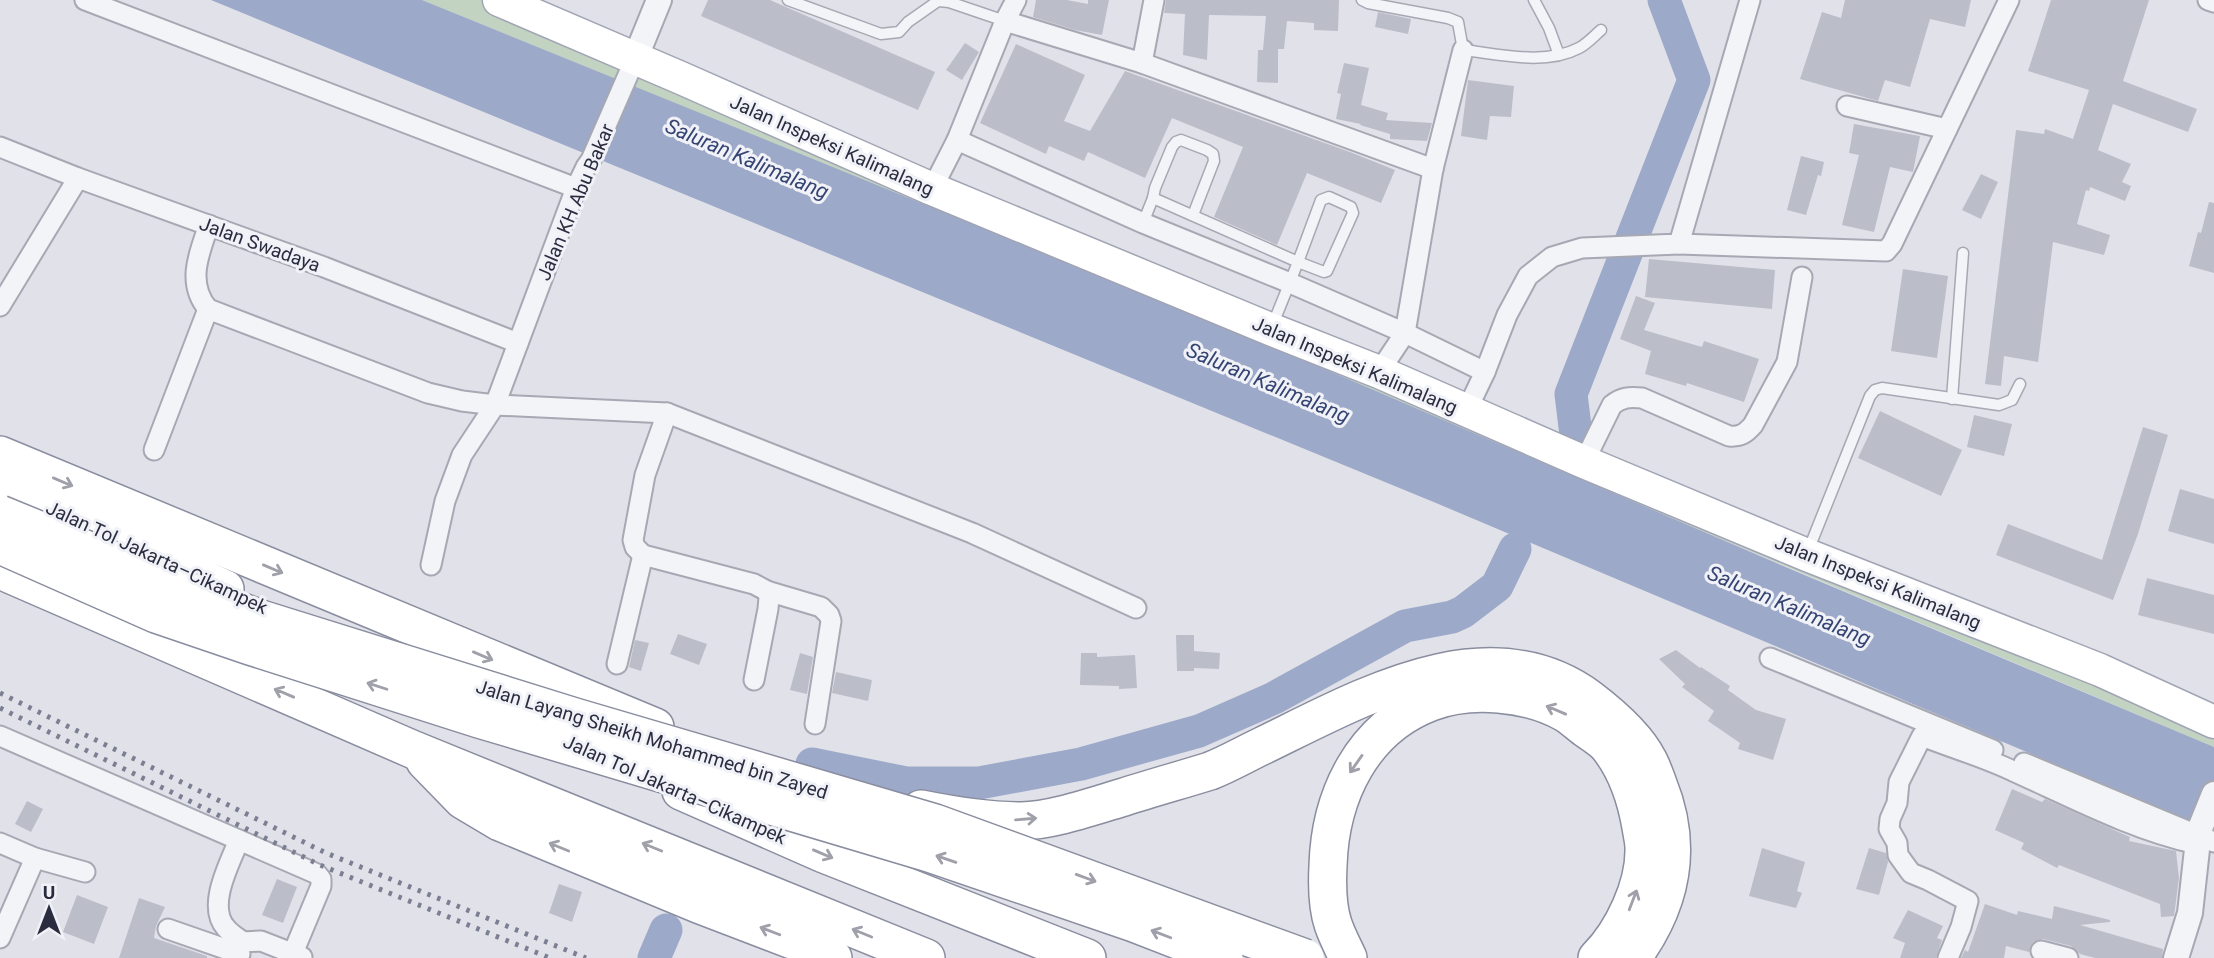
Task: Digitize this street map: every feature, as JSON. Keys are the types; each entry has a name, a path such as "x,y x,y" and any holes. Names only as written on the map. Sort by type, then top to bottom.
{"highway":[{"path":"0,455 733,759 776,774 875,801 941,813 1022,821 1078,811 1212,770 1366,696 1426,674 1486,667 1548,676 1580,692 1626,731 1648,758 1667,807 1672,838 1672,867 1662,908 1646,939 1632,958"},
{"name":"Jalan Tol Jakarta–Cikampek","path":"0,486 483,706 800,844 1087,958"},
{"name":"Jalan Layang Sheikh Mohammed bin Zayed","path":"0,514 261,619 575,717 935,823 1305,958"},
{"name":"Jalan Layang Sheikh Mohammed bin Zayed","path":"0,545 156,614 250,646 479,719 929,853 1122,919 1224,958"},
{"path":"0,570 414,750 926,958"},
{"path":"1348,958 1332,922 1327,886 1328,849 1334,812 1351,770 1374,741 1401,717 1431,702 1462,694 1487,692 1525,698 1564,712 1606,744 1627,776 1638,813 1644,849 1639,885 1622,925 1609,946 1597,958"},
{"path":"414,750 463,800 500,822 833,958"}],"main road":[{"name":"Jalan Inspeksi Kalimalang","path":"499,0 634,67 1270,330 1379,372 1466,412 1807,555 2100,670 2214,722"}],"street":[{"path":"85,0 576,188"},
{"name":"Jalan KH Abu Bakar","path":"431,565 445,501 462,455 495,405 576,188 634,67 659,0"},
{"path":"932,189 957,140 1016,0"},
{"path":"1142,63 1154,0"},
{"path":"1679,244 1750,0"},
{"path":"1466,412 1507,315 1528,276 1552,257 1582,247 1679,244 1886,251 1892,244 2009,0"},
{"path":"2208,0 2214,2"},
{"path":"1005,21 1142,63 1433,169"},
{"path":"1379,372 1405,333 1433,169 1463,50"},
{"path":"1847,106 1947,129"},
{"path":"957,140 1143,223 1405,333 1485,372"},
{"name":"Jalan Swadaya","path":"0,147 324,267 518,343"},
{"path":"0,306 78,178"},
{"path":"209,225 196,262 195,279 202,302 208,309 428,393 462,401 667,413 972,533 1136,608"},
{"path":"1584,462 1612,405 1619,399 1629,397 1642,398 1729,436 1746,433 1787,362 1802,277"},
{"path":"154,450 208,309"},
{"path":"667,413 645,475 633,540 635,547 643,555 754,584 821,607 831,621 815,724"},
{"path":"617,664 643,555"},
{"path":"754,680 768,608 768,591"},
{"path":"1770,658 2202,838"},
{"path":"0,736 321,878 321,886 298,955 261,941 241,951 168,929"},
{"path":"1948,958 1968,901 1912,873 1898,855 1897,843 1889,829 1897,803 1899,782 1922,736 2009,769 2077,801 2154,832 2202,838"},
{"path":"2176,958 2190,913 2202,838 2214,794"},
{"path":"239,840 221,884 219,902 220,919 241,951"},
{"path":"0,843 35,858 85,873"},
{"path":"0,938 35,858"},
{"path":"2041,951 2068,958"}],"lane":[{"path":"788,0 881,34 899,32 908,22 938,1 949,2 1005,21"},
{"path":"1362,0 1368,4 1458,22 1463,50 1535,57 1559,55 1580,47 1601,30"},
{"path":"1534,0 1559,55"},
{"path":"1143,223 1176,142 1188,141 1213,154 1214,161 1193,215"},
{"path":"1153,198 1298,262 1327,271 1353,214 1351,207 1329,197 1321,200 1298,262 1290,283 1270,330"},
{"path":"1952,399 1963,253"},
{"path":"1807,555 1870,396 1875,390 1882,388 1999,405 2012,400 2020,384"}],"green space":[{"path":"422,0 499,0 2214,733 2214,747 1320,370"}],"water":[{"name":"Saluran Kalimalang","path":"211,0 422,0 1248,336 2214,747 2214,831 1436,503"}],"building":[{"path":"708,0 770,0 935,72 918,110 701,16"},
{"path":"1036,0 1067,0 1088,4 1088,0 1109,0 1102,35 1033,17"},
{"path":"1166,0 1339,0 1338,31 1314,30 1314,23 1287,21 1284,49 1278,49 1278,83 1257,82 1258,50 1263,50 1266,16 1209,15 1207,60 1183,55 1185,14 1164,13"},
{"path":"1845,0 1971,0 1965,27 1930,19 1910,87 1885,80 1878,101 1800,79 1822,12 1841,18"},
{"path":"2051,0 2149,0 2123,81 2197,109 2188,132 2113,104 2098,150 2131,164 2122,182 2131,186 2125,201 2090,187 2089,191 2086,190 2077,224 2110,235 2104,255 2053,242 2038,362 2004,356 2001,386 1985,384 2016,130 2044,134 2045,129 2073,139 2089,90 2028,71"},
{"path":"1378,12 1411,19 1408,34 1375,27"},
{"path":"965,43 979,52 962,80 946,70"},
{"path":"1016,44 1085,75 1064,121 1090,131 1125,71 1395,170 1381,203 1307,173 1277,245 1214,217 1243,147 1172,118 1145,178 1088,152 1084,161 1049,146 1046,154 980,123"},
{"path":"1344,63 1369,68 1361,105 1388,113 1386,120 1432,123 1427,141 1390,139 1390,134 1336,119 1341,94 1337,93"},
{"path":"1468,80 1514,86 1511,117 1490,116 1487,140 1461,136"},
{"path":"1854,124 1920,136 1913,172 1890,167 1874,232 1842,225 1859,155 1849,153"},
{"path":"1801,156 1824,162 1806,215 1787,210"},
{"path":"1981,174 1998,182 1981,219 1962,210"},
{"path":"2209,202 2214,203 2214,273 2189,266"},
{"path":"1649,259 1775,270 1772,309 1645,297"},
{"path":"1903,269 1948,276 1937,358 1891,351"},
{"path":"1636,296 1655,303 1644,330 1702,347 1704,341 1759,359 1744,402 1687,383 1686,386 1645,374 1651,351 1620,339"},
{"path":"1880,411 1962,450 1941,496 1858,458"},
{"path":"1974,415 2012,424 2004,456 1967,447"},
{"path":"2143,427 2168,435 2138,534 2113,600 1996,555 2008,524 2102,560"},
{"path":"2180,489 2214,499 2214,544 2168,531"},
{"path":"2147,578 2214,595 2214,634 2138,615"},
{"path":"678,634 707,644 699,665 670,654"},
{"path":"1176,635 1194,635 1194,651 1220,653 1219,669 1194,668 1194,671 1177,671"},
{"path":"635,640 649,643 641,671 629,667"},
{"path":"1676,650 1730,686 1728,690 1756,710 1786,719 1773,760 1738,749 1740,743 1708,721 1714,711 1682,687 1685,684 1659,659"},
{"path":"800,653 813,657 807,694 790,690"},
{"path":"1081,653 1097,653 1097,657 1135,655 1137,688 1080,685"},
{"path":"836,672 872,680 868,701 832,693"},
{"path":"2012,789 2042,802 2045,799 2130,837 2129,841 2176,851 2179,878 2174,916 2161,917 2160,904 2059,865 2057,868 2021,849 2024,843 1995,830"},
{"path":"27,801 43,809 31,832 15,824"},
{"path":"1762,848 1805,862 1797,891 1802,893 1796,908 1749,896"},
{"path":"1869,848 1886,853 1888,862 1879,895 1856,889"},
{"path":"277,879 297,887 283,923 262,915"},
{"path":"559,884 582,892 572,922 549,913"},
{"path":"77,895 108,907 94,944 63,932"},
{"path":"139,898 165,907 156,926 154,938 207,958 119,958"},
{"path":"1985,904 2017,915 2018,911 2052,919 2054,906 2110,920 2080,925 2163,949 2162,958 2095,958 2080,954 2071,946 2043,939 2033,942 2029,952 2006,946 2004,958 1961,958 1965,950 1968,952"},
{"path":"1908,910 1943,926 1937,938 1942,940 1936,958 1900,958 1905,943 1893,938"}],"waterway":[{"path":"1576,435 1571,394 1694,80 1664,0"},
{"path":"812,764 906,783 979,783 1081,764 1199,731 1274,698 1405,626 1452,617 1463,612 1497,586 1515,549"},
{"path":"654,958 666,930"}],"railway":[{"path":"0,693 326,853 586,958"},
{"path":"0,708 320,865 550,958"}]}
